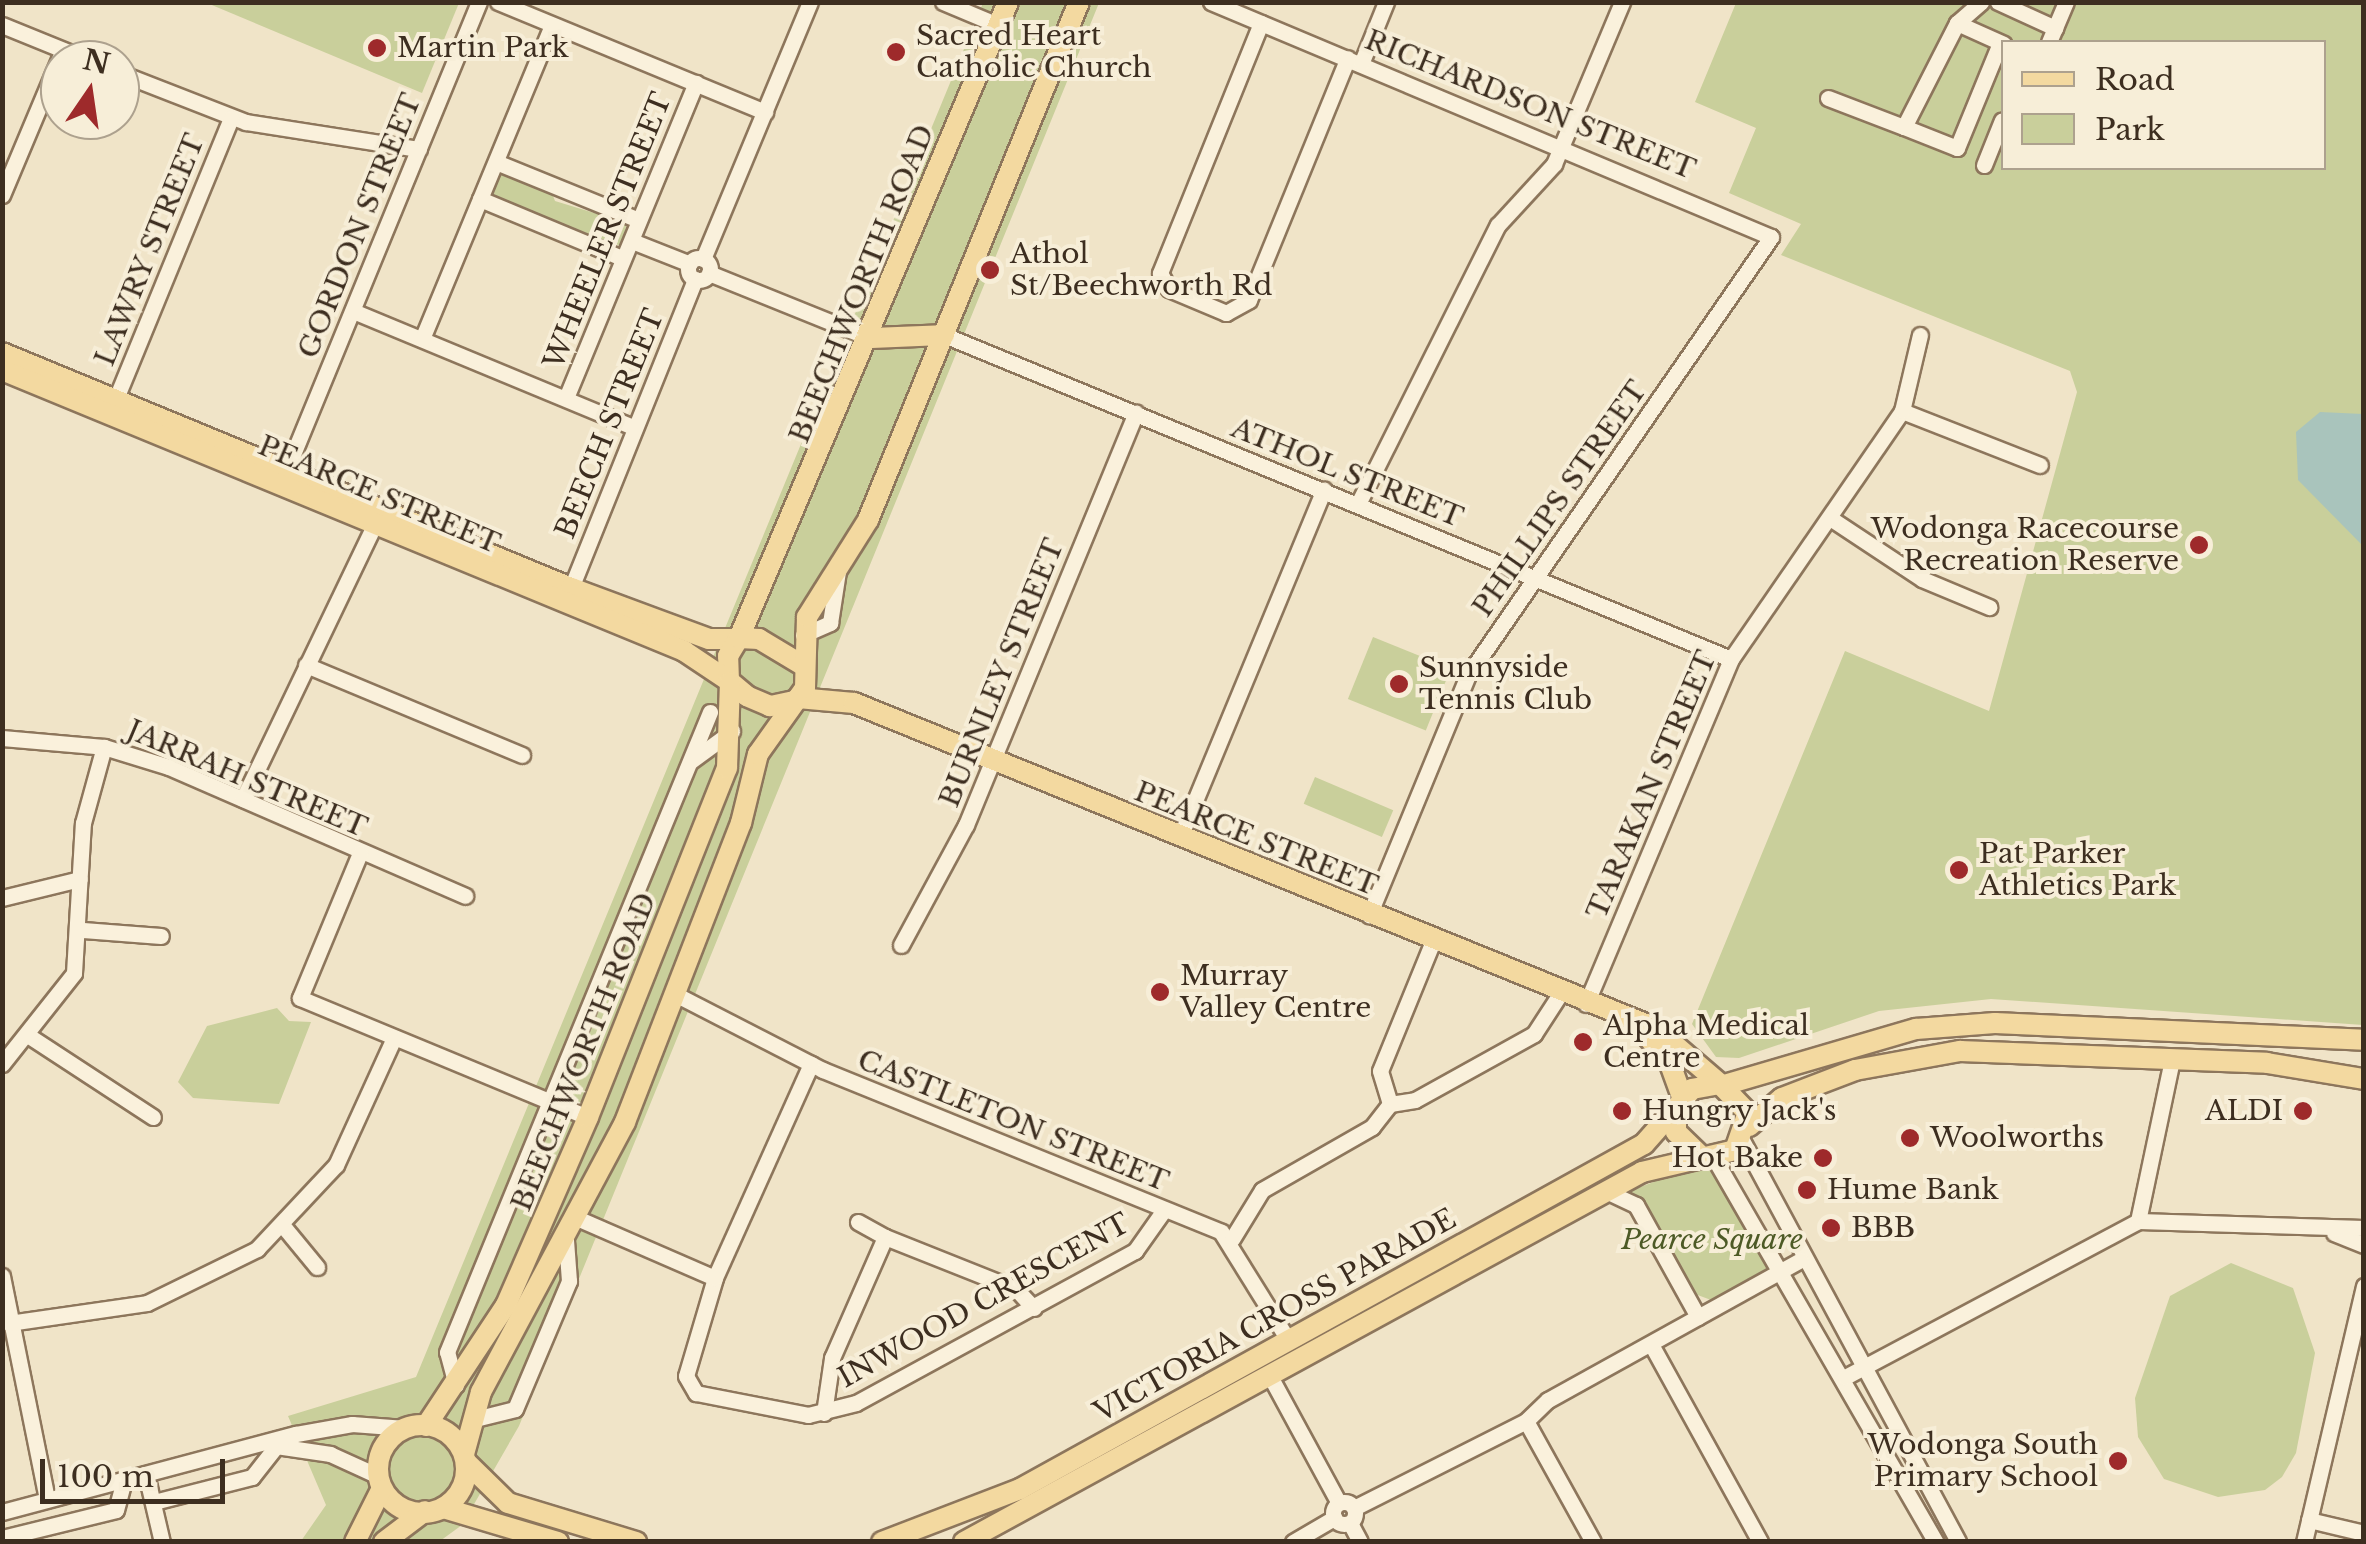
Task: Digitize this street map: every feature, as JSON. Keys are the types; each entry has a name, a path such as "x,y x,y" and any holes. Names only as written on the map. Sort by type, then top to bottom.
{"main road":[{"name":"BEECHWORTH ROAD","path":"738,639 870,338 1008,2"},
{"path":"805,666 775,643 738,639 730,682 764,704 797,699 805,666 802,635 868,520 1080,2"},
{"path":"870,338 944,335"},
{"name":"PEARCE STREET","path":"2,353 378,517 568,594 708,639 738,639"},
{"name":"PEARCE STREET","path":"2,370 284,476"},
{"name":"PEARCE STREET","path":"568,594 730,682"},
{"name":"PEARCE STREET","path":"805,666 854,703 1682,1044 1722,1084"},
{"name":"BEECHWORTH ROAD","path":"415,1427 456,1385 530,1258 716,799 735,728 730,682"},
{"name":"BEECHWORTH ROAD","path":"466,1458 472,1420 625,1122 675,994 758,754 797,699"},
{"name":"PEARCE STREET","path":"797,699 854,703"},
{"name":"PEARCE STREET","path":"1637,1025 1669,1061 1679,1102"},
{"path":"2364,1040 1936,1028 1722,1084 1679,1102 1676,1132 1708,1158 1746,1134 1794,1093 1935,1054 2172,1059 2364,1079"},
{"path":"1722,1084 1744,1101 1746,1134"},
{"name":"VICTORIA CROSS PARADE","path":"882,1542 1020,1489 1644,1144 1679,1102"},
{"path":"588,1117 625,1122"},
{"name":"VICTORIA CROSS PARADE","path":"964,1542 1668,1161 1708,1158"},
{"path":"1258,1355 1270,1378"},
{"path":"355,1542 379,1482 383,1447 415,1427 466,1458 508,1504 636,1542"},
{"path":"384,1542 464,1485 466,1458"},
{"path":"379,1482 400,1507 434,1509 558,1542"}],"street":[{"name":"GORDON STREET","path":"284,476 479,2"},
{"path":"498,2 765,112"},
{"name":"BEECH STREET","path":"568,594 810,2"},
{"path":"943,2 998,25"},
{"name":"RICHARDSON STREET","path":"1212,2 1772,236"},
{"path":"1261,23 1160,272 1168,288 1226,313 1249,300 1354,61 1386,2"},
{"path":"1358,504 1498,226 1563,146 1622,2"},
{"path":"1904,126 1956,24 1982,2"},
{"path":"1998,2 2052,35 2066,2"},
{"path":"422,340 552,24"},
{"path":"1956,24 2001,43"},
{"path":"2,25 40,41"},
{"path":"1828,98 1957,148 2001,45"},
{"path":"140,81 231,118 419,148"},
{"name":"WHEELER STREET","path":"566,398 696,83"},
{"path":"2,195 40,105"},
{"path":"1973,108 2001,119"},
{"name":"LAWRY STREET","path":"116,400 231,118"},
{"path":"1984,165 2001,125"},
{"path":"496,162 639,220"},
{"path":"480,199 622,258"},
{"name":"PHILLIPS STREET","path":"1368,915 1468,675 1772,236"},
{"path":"632,241 870,338"},
{"path":"353,311 635,428"},
{"name":"ATHOL STREET","path":"944,335 1731,659"},
{"name":"TARAKAN STREET","path":"1586,1004 1731,659 1902,411 1920,335"},
{"path":"1902,411 2040,465"},
{"name":"BURNLEY STREET","path":"901,944 929,906 1136,413"},
{"path":"1180,837 1324,490"},
{"path":"243,799 378,517"},
{"path":"1830,518 1922,579 1989,607"},
{"path":"306,664 522,755"},
{"name":"BEECHWORTH ROAD","path":"456,1385 447,1352 710,712"},
{"path":"691,761 735,728"},
{"name":"JARRAH STREET","path":"2,738 104,747 243,799 466,896"},
{"path":"2,1064 69,984 83,930 83,822 104,747"},
{"path":"360,853 300,998 588,1117"},
{"path":"2,898 80,879"},
{"path":"83,930 161,936"},
{"path":"1390,1104 1379,1091 1380,1071 1433,942"},
{"name":"CASTLETON STREET","path":"675,994 811,1064 1232,1239"},
{"path":"1287,1338 1232,1239 1262,1190 1372,1127 1390,1104 1416,1100 1534,1034 1560,994"},
{"path":"29,1036 153,1117"},
{"path":"9,1324 183,1291 284,1227 359,1127 394,1038"},
{"path":"2138,1220 2172,1059"},
{"name":"INWOOD CRESCENT","path":"811,1064 716,1278 686,1376 690,1390 780,1412 824,1413 1034,1308 1135,1250 1164,1210"},
{"path":"1746,1134 1801,1260 1958,1542"},
{"path":"1708,1158 1784,1270 1936,1542"},
{"path":"1608,1192 1636,1205 1698,1318"},
{"path":"577,1218 716,1278"},
{"path":"1845,1377 2138,1220 2364,1237"},
{"path":"858,1222 1016,1289 1034,1308"},
{"path":"284,1227 318,1267"},
{"path":"824,1413 832,1358 886,1237"},
{"name":"BEECHWORTH ROAD","path":"472,1420 515,1409 569,1281 566,1240"},
{"path":"1293,1542 1526,1421 1801,1260"},
{"path":"2,1276 47,1500"},
{"path":"2304,1542 2364,1286"},
{"path":"1652,1346 1760,1542"},
{"path":"2345,1364 2364,1368"},
{"path":"1270,1378 1360,1542"},
{"path":"1526,1421 1593,1542"},
{"path":"2,1512 352,1424 415,1427"},
{"path":"247,1449 276,1446 318,1450 379,1482"},
{"path":"154,1502 252,1476 276,1446"},
{"path":"146,1474 162,1542"},
{"path":"2,1538 116,1510 124,1481"},
{"path":"2309,1520 2364,1532"}],"green space":[{"name":"Martin Park","path":"459,2 422,93 207,3"},
{"path":"983,3 1099,3 519,1426 462,1525 440,1541 301,1541 326,1505 288,1416 416,1377"},
{"name":"Wodonga Racecourse Recreation Reserve","path":"1736,3 2363,3 2363,1025 1991,999 1879,1011 1739,1058 1716,1057 1692,1024 1845,651 1989,711 2077,392 2070,371 1781,255 1801,224 1729,193 1756,128 1695,102"},
{"path":"506,172 550,188 555,201 627,223 621,246 493,198 496,176"},
{"name":"Sunnyside Tennis Club","path":"1373,637 1451,668 1426,731 1348,699"},
{"path":"1315,777 1393,810 1382,837 1304,804"},
{"path":"277,1008 289,1021 311,1022 279,1104 193,1098 178,1082 207,1026"},
{"name":"Pearce Square","path":"1699,1165 1718,1175 1771,1266 1711,1300 1695,1294 1646,1206 1627,1192"},
{"path":"2231,1263 2293,1288 2315,1353 2296,1453 2282,1477 2265,1490 2218,1497 2164,1479 2138,1437 2135,1398 2170,1296"}],"water":[{"path":"2320,412 2363,414 2363,546 2298,480 2296,432"}],"place":[{"name":"Martin Park","path":"377,48"},
{"name":"Sacred Heart Catholic Church","path":"896,52"},
{"name":"Athol St/Beechworth Rd","path":"990,270"},
{"name":"Wodonga Racecourse Recreation Reserve","path":"2199,545"},
{"name":"Sunnyside Tennis Club","path":"1399,684"},
{"name":"Pat Parker Athletics Park","path":"1959,870"},
{"name":"Murray Valley Centre","path":"1160,992"},
{"name":"Alpha Medical Centre","path":"1583,1042"},
{"name":"Hungry Jack's","path":"1622,1111"},
{"name":"ALDI","path":"2303,1111"},
{"name":"Woolworths","path":"1910,1138"},
{"name":"Hot Bake","path":"1823,1158"},
{"name":"Hume Bank","path":"1807,1190"},
{"name":"BBB","path":"1831,1228"},
{"name":"Wodonga South Primary School","path":"2118,1461"}]}
